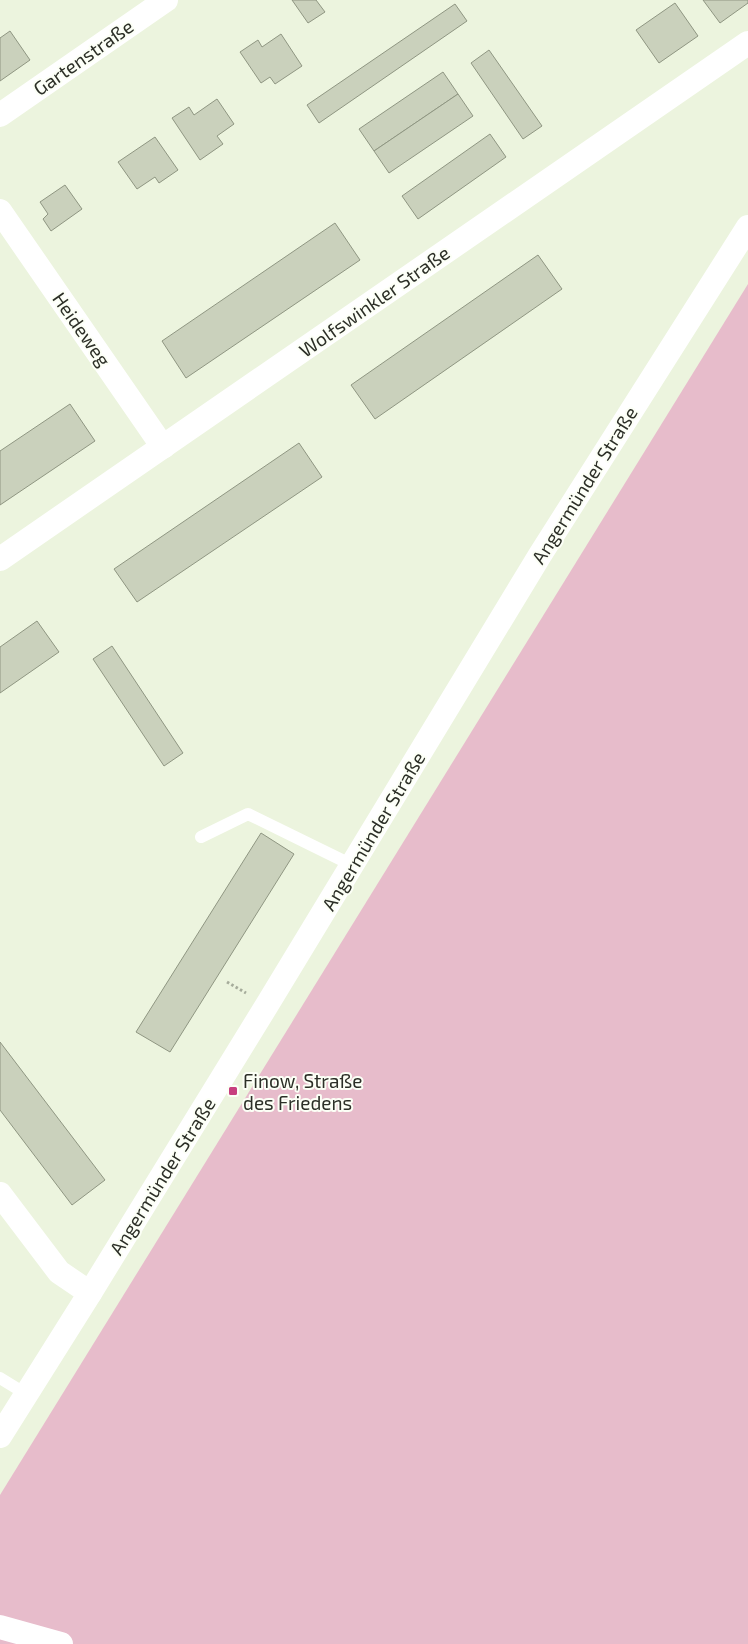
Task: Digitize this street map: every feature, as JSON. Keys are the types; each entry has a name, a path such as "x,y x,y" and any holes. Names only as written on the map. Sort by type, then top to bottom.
{"street":[{"name":"Gartenstraße","path":"0,114 166,0"},
{"name":"Wolfswinkler Straße","path":"0,559 748,43"},
{"name":"Heideweg","path":"0,211 163,447"},
{"name":"Angermünder Straße","path":"0,1436 90,1293 540,555 748,227"},
{"path":"0,1194 59,1272 90,1293"},
{"path":"0,1627 61,1644"}],"lane":[{"path":"201,837 248,814 352,865"},
{"path":"0,1378 26,1394"}],"path":[{"path":"227,982 253,997"}],"shaded area":[{"path":"748,284 748,1644 0,1644 0,1495"}],"building":[{"path":"292,0 316,0 325,12 308,23"},
{"path":"703,0 748,0 748,3 720,23"},
{"path":"675,3 698,36 659,63 636,30"},
{"path":"455,4 467,21 319,123 307,105"},
{"path":"10,31 30,60 0,81 0,38"},
{"path":"281,34 302,66 275,84 270,77 261,83 240,52 258,40 262,47"},
{"path":"489,50 542,126 523,139 471,63"},
{"path":"443,72 458,94 374,151 359,129"},
{"path":"458,94 473,116 389,173 374,151"},
{"path":"217,99 234,124 217,136 223,144 200,160 172,118 189,107 194,115"},
{"path":"490,134 506,157 418,219 402,196"},
{"path":"155,137 178,170 159,183 155,177 137,189 118,162"},
{"path":"65,185 82,209 51,231 43,219 48,214 40,202"},
{"path":"335,223 360,260 186,378 162,341"},
{"path":"538,255 562,289 375,419 351,385"},
{"path":"70,404 95,441 0,505 0,451"},
{"path":"299,443 322,477 137,602 114,569"},
{"path":"37,621 59,652 0,693 0,647"},
{"path":"112,646 183,753 164,766 93,659"},
{"path":"261,833 294,854 170,1052 136,1032"},
{"path":"0,1042 105,1180 72,1205 0,1110"}],"place":[{"name":"Finow, Straße des Friedens","path":"233,1091"}]}
